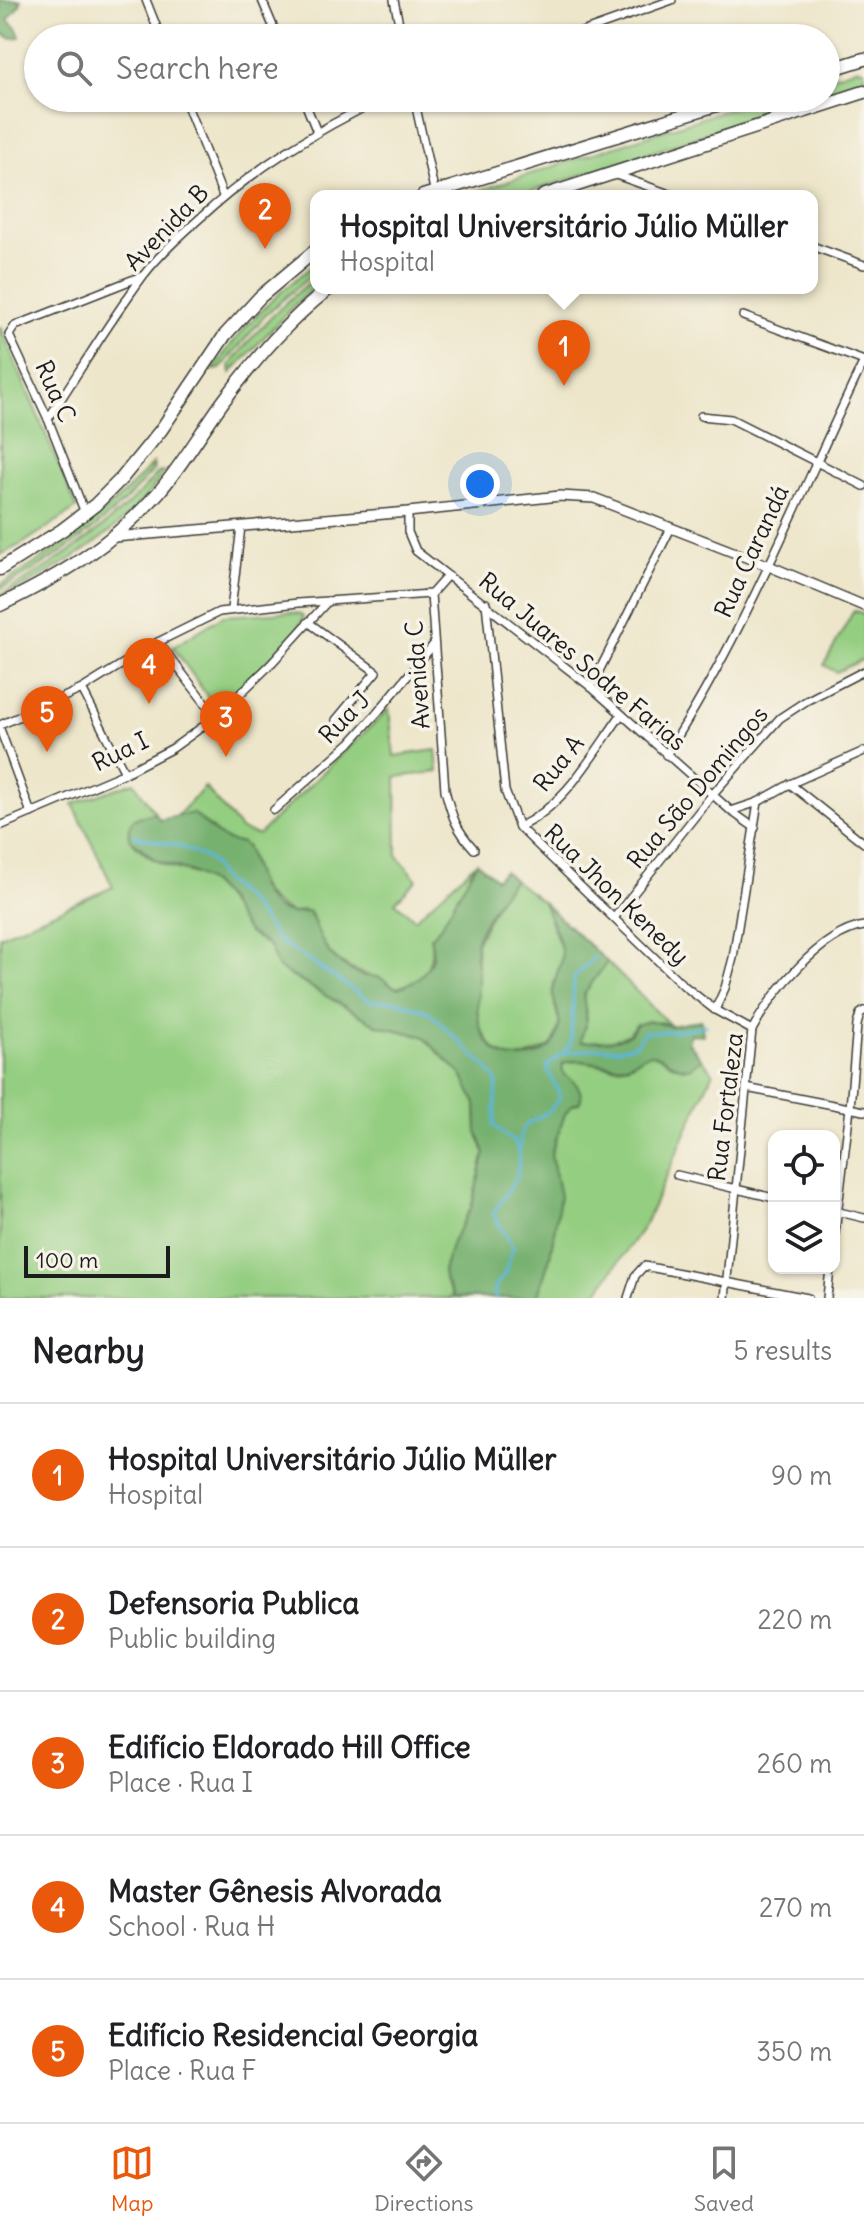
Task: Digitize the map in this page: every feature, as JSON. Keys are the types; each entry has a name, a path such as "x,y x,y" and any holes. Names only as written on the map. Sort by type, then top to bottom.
{"main road":[{"path":"840,67 860,62"},
{"path":"840,100 864,92"},
{"path":"447,190 695,112"},
{"path":"562,190 803,112"},
{"path":"0,569 85,513 122,478 154,439 225,335 260,297 310,255"},
{"path":"0,605 38,587 114,537 160,491 225,399 262,353 323,294"}],"street":[{"path":"146,0 155,24"},
{"path":"262,0 272,24"},
{"path":"393,1 399,24"},
{"path":"603,24 666,1"},
{"path":"190,112 223,196"},
{"path":"309,112 317,132"},
{"name":"Avenida B","path":"48,419 144,275 173,242 223,196 267,163 356,112"},
{"path":"416,112 430,190"},
{"path":"614,174 658,190"},
{"path":"818,248 864,265"},
{"name":"Rua C","path":"85,513 48,419 9,335 15,326 144,275"},
{"path":"743,316 864,361"},
{"name":"Rua Carandá","path":"666,755 694,712 769,566 815,461 864,361"},
{"path":"701,416 731,419 864,486"},
{"path":"114,537 560,496 594,498 864,606"},
{"name":"Rua Juares Sodre Farias","path":"408,512 408,532 416,551 591,687 712,795 755,828"},
{"path":"231,609 241,527"},
{"path":"591,687 671,528"},
{"path":"431,594 447,576"},
{"name":"Avenida C","path":"0,727 82,689 158,642 219,612 231,609 305,614 328,601 431,594 445,790 452,820 474,849"},
{"name":"Rua I","path":"0,826 125,773 173,748 216,717 270,665 305,614 328,601"},
{"name":"Rua Jhon Kenedy","path":"486,603 505,791 519,827 683,985 715,1010 752,1030"},
{"path":"305,614 376,672 336,720"},
{"path":"158,642 216,717"},
{"name":"Rua J","path":"274,810 350,743 434,644"},
{"name":"Rua São Domingos","path":"614,918 712,795 780,718 864,671"},
{"path":"82,689 125,773"},
{"name":"Rua A","path":"519,827 536,820 570,786 621,715"},
{"path":"0,727 31,813"},
{"path":"731,811 758,802 864,751"},
{"path":"790,784 864,843"},
{"path":"715,1010 730,972 758,802"},
{"name":"Rua Fortaleza","path":"725,1298 752,1030 764,1007 791,975 836,935 864,926"},
{"path":"837,1202 857,1025 864,1011"},
{"path":"746,1088 864,1111"},
{"path":"677,1175 768,1197"},
{"path":"840,1212 864,1218"},
{"path":"628,1298 635,1276 644,1266 808,1298"},
{"path":"827,1298 829,1274"}],"green space":[{"path":"0,0 21,0 8,20 20,37 11,38 0,33"},
{"path":"864,69 864,83 840,91 840,73"},
{"path":"720,112 775,112 535,190 481,190"},
{"path":"310,268 310,276 266,314 220,369 213,370 235,340"},
{"path":"310,282 310,291 231,373 230,365 281,307"},
{"path":"0,326 77,508 0,555"},
{"path":"153,463 154,469 102,521 42,565 0,589 0,585 62,545 101,514"},
{"path":"164,472 149,493 112,530 69,561 0,599 0,595 85,541 123,509 158,473"},
{"path":"854,610 864,614 864,659 836,672 824,665"},
{"path":"301,614 304,618 290,640 217,710 173,647 223,616"},
{"path":"389,709 394,756 436,750 438,772 396,777 397,855 417,880 395,902 415,919 477,862 441,926 431,937 431,955 426,970 415,981 397,988 341,963 320,939 312,915 303,910 292,913 270,899 260,886 246,846 224,839 202,822 176,817 205,787 241,830 258,835"},
{"path":"134,782 155,813 136,819 130,825 129,838 140,849 158,862 209,882 251,934 271,949 277,964 287,974 377,1025 422,1036 462,1075 476,1104 477,1131 485,1153 471,1208 453,1242 443,1270 454,1298 0,1298 0,936 113,887 73,804"},
{"path":"155,813 160,820 193,813 221,837 241,842 246,846 260,886 271,903 290,913 309,911 322,941 339,963 361,975 380,978 397,988 413,981 427,969 433,955 430,937 441,926 477,862 496,879 504,871 514,880 486,919 475,950 479,1022 493,1048 506,1056 522,1058 544,1051 552,1045 558,1030 559,1018 553,991 561,953 543,902 607,962 584,994 586,1018 581,1042 617,1040 630,1034 636,1025 648,1021 671,1026 701,1020 703,1035 691,1034 688,1042 702,1059 690,1068 680,1067 651,1054 618,1066 578,1061 562,1064 563,1073 577,1085 581,1097 580,1102 571,1106 565,1114 551,1154 560,1196 550,1257 537,1298 454,1298 444,1278 443,1271 452,1242 471,1208 485,1153 477,1131 476,1104 462,1075 422,1036 377,1025 277,967 270,947 249,933 228,901 211,883 192,872 155,860 129,838 132,821"},
{"path":"514,880 543,902 561,948 562,959 554,982 555,1006 560,1023 554,1042 549,1047 526,1057 508,1058 493,1048 480,1028 476,1005 476,943 501,895"},
{"path":"607,962 671,1026 662,1022 636,1025 618,1039 580,1042 587,1018 584,994"},
{"path":"647,1054 654,1054 675,1066 690,1068 702,1059 713,1072 645,1224 593,1298 537,1298 550,1257 555,1223 551,1154 565,1114 571,1106 580,1102 563,1073 562,1064 579,1061 620,1067"}],"waterway":[{"path":"135,836 180,846 210,860 221,878 249,902 278,940 370,1001 396,1001 429,1012 487,1068 497,1082 494,1126 514,1142 519,1152"},
{"path":"565,1051 571,1043 574,978 594,957"},
{"path":"495,1298 495,1287 505,1273 513,1247 493,1214 517,1177 521,1133 526,1125 549,1111 560,1098 547,1066 564,1053 619,1049 637,1044 644,1032 675,1031 706,1025"}],"place":[{"name":"Defensoria Publica","path":"265,249"},
{"name":"Hospital Universitário Júlio Müller","path":"564,386"},
{"name":"Master Gênesis Alvorada","path":"149,704"},
{"name":"Edifício Residencial Georgia","path":"47,752"},
{"name":"Edifício Eldorado Hill Office","path":"226,757"}]}
